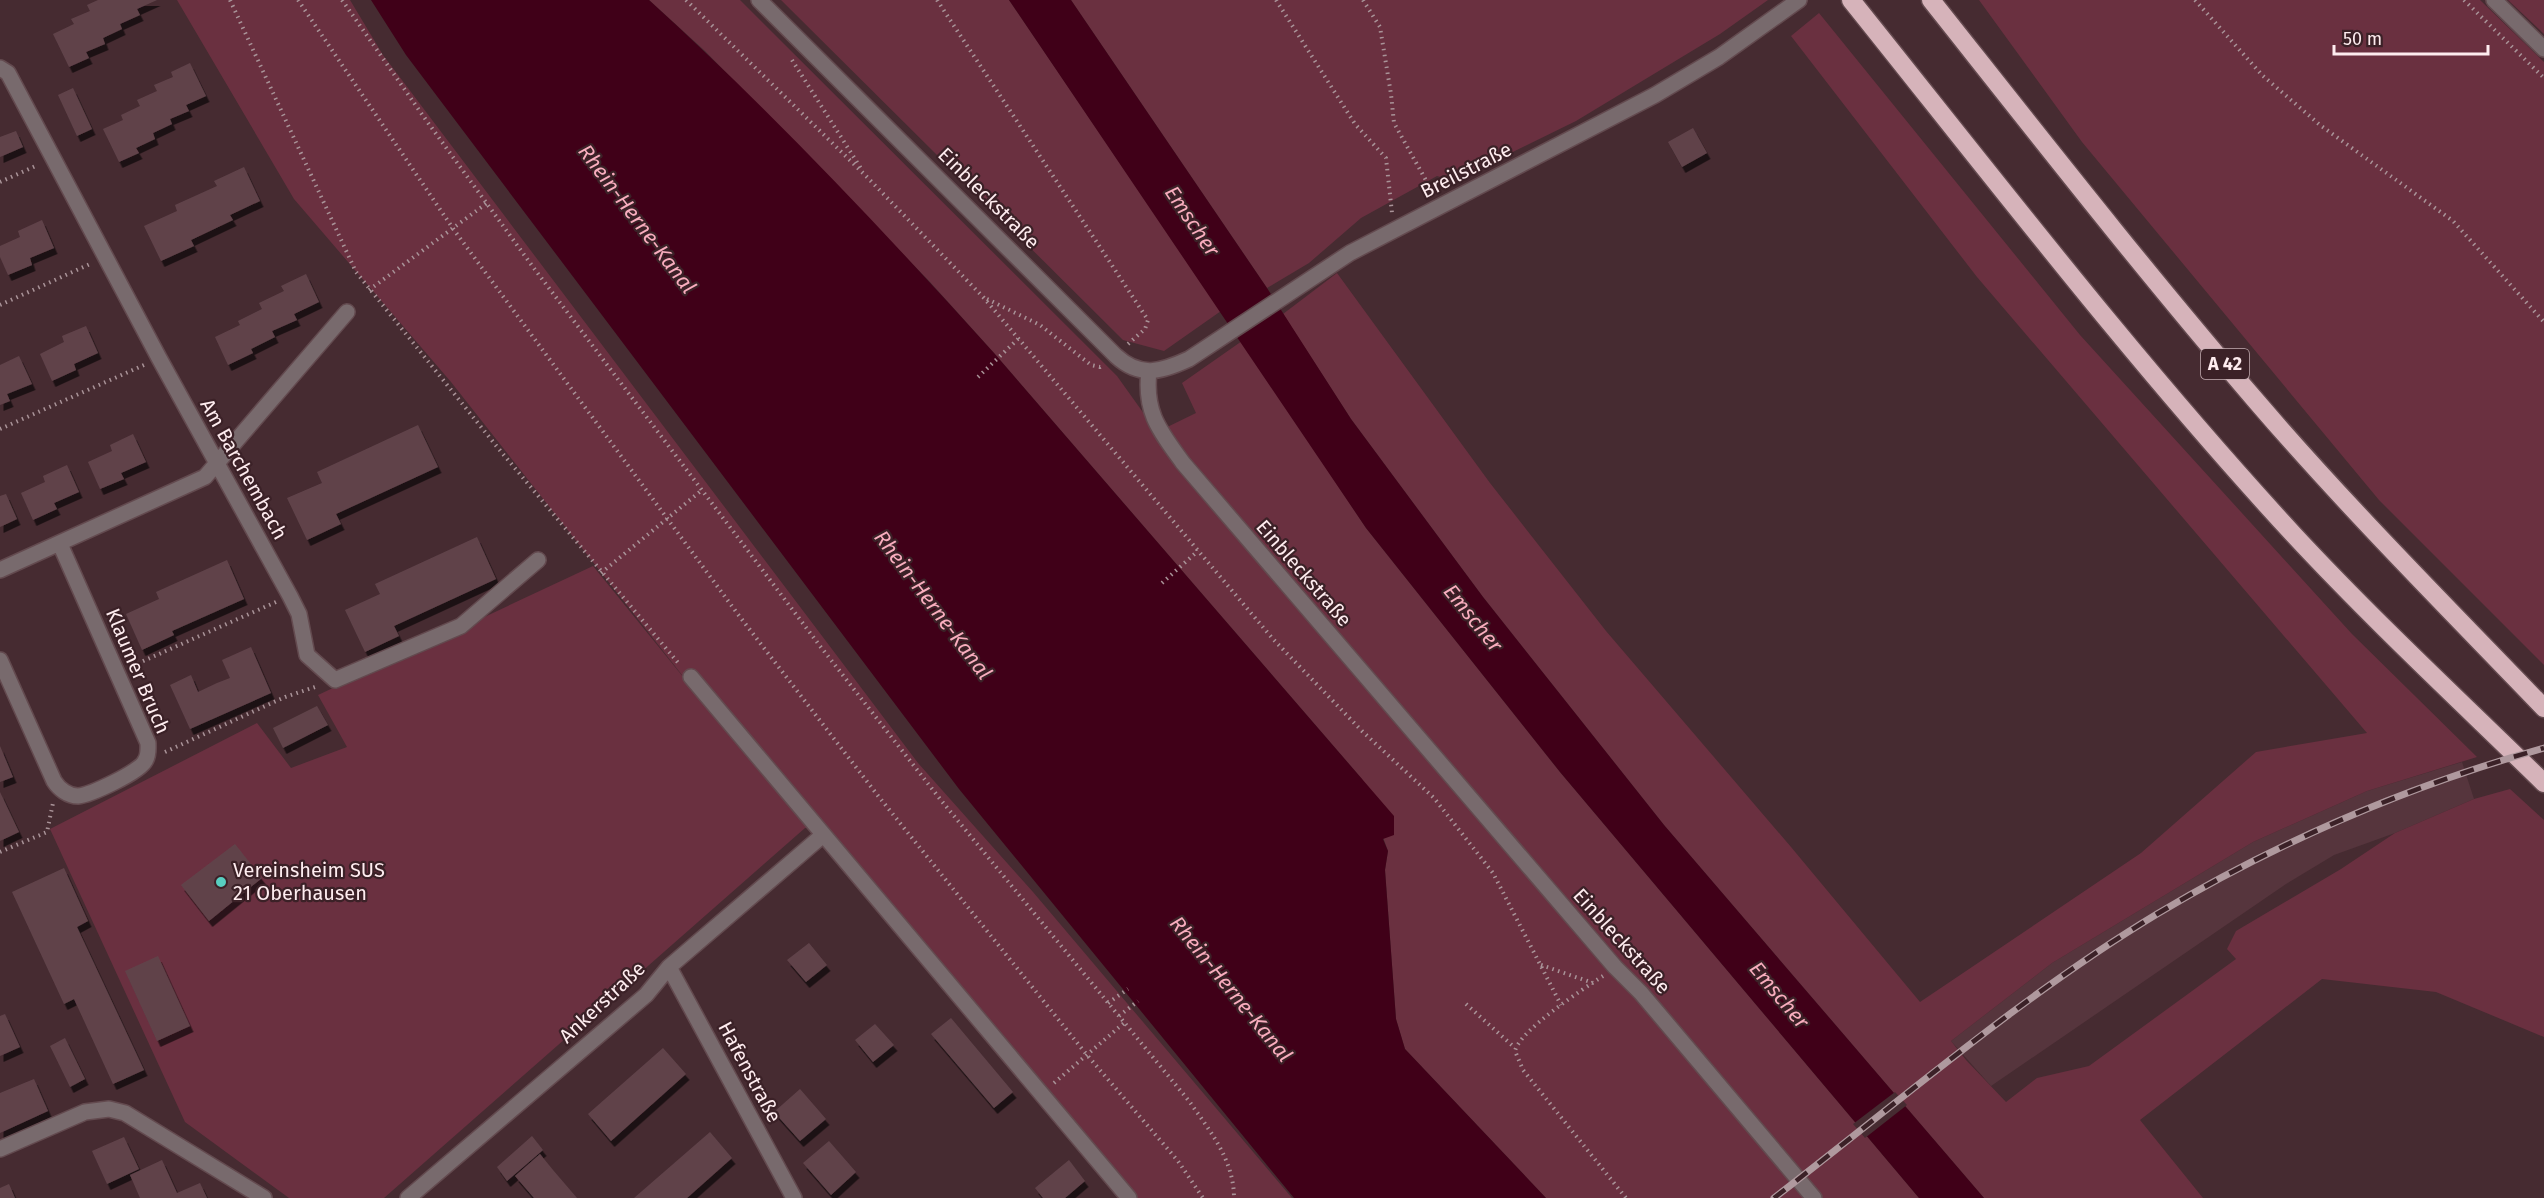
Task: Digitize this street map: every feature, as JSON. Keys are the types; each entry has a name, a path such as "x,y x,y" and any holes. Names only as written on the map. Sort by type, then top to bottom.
{"highway":[{"path":"1851,0 2108,320 2224,458 2347,591 2544,783"},
{"name":"A 42","path":"1931,0 2149,275 2258,404 2369,528 2544,708"}],"street":[{"name":"Einbleckstraße","path":"759,0 1116,356 1131,367 1149,371 1147,393 1149,405 1162,432 1183,463 1615,967 1641,993 1814,1198"},
{"name":"Breilstraße","path":"1149,371 1174,366 1350,253 1655,95 1719,57 1799,0"},
{"path":"2494,0 2544,49"},
{"name":"Am Barchembach","path":"0,68 8,73 159,358 290,596 299,614 307,655 335,680"},
{"path":"0,570 205,477 347,312"},
{"name":"Klaumer Bruch","path":"57,786 69,795 87,794 133,772 146,760 148,742 60,544"},
{"path":"335,680 461,626 538,560"},
{"path":"0,660 57,786"},
{"path":"691,676 1129,1198"},
{"name":"Ankerstraße","path":"408,1198 646,995 669,967 823,835"},
{"name":"Hafenstraße","path":"669,967 794,1198"},
{"path":"0,1149 73,1117 108,1109 125,1113 264,1198"}],"path":[{"path":"230,0 356,272 601,573 691,676"},
{"path":"298,0 454,230 666,519 879,797 1087,1054 1178,1161 1203,1198"},
{"path":"342,0 533,267 702,490 940,799 1190,1101 1220,1146 1230,1167 1234,1198"},
{"path":"686,0 866,176 984,298 1273,639 1362,731 1434,798 1493,873 1561,1005"},
{"path":"937,0 1148,320 1144,329 1116,356 1100,367 1091,365 1040,325 984,298"},
{"path":"1276,0 1355,124 1386,158 1394,231"},
{"path":"1363,0 1380,27 1394,123 1441,207"},
{"path":"2195,0 2262,75 2320,125 2453,221 2544,322"},
{"path":"2464,0 2544,78"},
{"path":"798,38 788,54 866,176"},
{"path":"0,182 53,158"},
{"path":"369,290 454,230 487,203"},
{"path":"0,305 105,257"},
{"path":"978,377 1018,339"},
{"path":"0,429 159,358"},
{"path":"601,573 702,490"},
{"path":"1162,583 1198,551"},
{"path":"117,672 290,596"},
{"path":"146,760 285,697 335,680"},
{"path":"0,852 47,831 57,786"},
{"path":"1541,964 1593,982"},
{"path":"1515,1048 1527,1034 1561,1005 1615,967"},
{"path":"1108,1003 1128,989"},
{"path":"1119,1016 1138,1000"},
{"path":"1466,1004 1515,1048 1523,1070 1626,1198"},
{"path":"1041,1095 1124,1023"}],"shaded area":[{"path":"177,0 350,0 383,55 918,763 1033,892 1292,1198 1137,1198 830,830 805,828 384,1198 289,1198 185,1122 50,829 257,723 291,768 347,747 318,695 593,566 697,694 451,382 294,199"},
{"path":"649,0 740,0 1117,376 1157,432 1196,413 1182,383 1242,341 1366,528 1560,772 1919,1198 1546,1198 1405,1049 1396,1019 1385,870 1388,851 1362,779 930,282 705,51"},
{"path":"781,0 1009,0 1221,311 1164,351 1123,340"},
{"path":"1071,0 1768,0 1720,34 1576,121 1454,181 1437,176 1361,218 1309,263 1267,288"},
{"path":"1979,0 2480,0 2544,62 2544,665 2379,500 2082,142"},
{"path":"2508,0 2544,0 2544,34"},
{"path":"1819,13 2080,335 2352,634 2477,757 2367,791 2253,842 2052,963 1951,1041 2006,1102 2037,1078 2089,1066 2236,959 2227,949 2236,931 2341,869 2395,833 2474,799 2510,789 2544,820 2544,1037 2436,992 2322,979 2140,1120 2203,1198 1984,1198 1664,825 1483,597 1351,419 1283,314 1337,273 1490,483 1606,631 1920,1002 2141,853 2256,752 2367,733 1977,277 1791,36"},
{"path":"2462,762 2474,799 2395,833 2334,855 2286,884 1991,1086 1951,1041 2052,963 2253,842 2367,791"}],"water":[{"name":"Rhein-Herne-Kanal","path":"371,0 649,0 826,172 994,353 1394,816 1394,835 1383,839 1388,851 1385,870 1396,1019 1405,1049 1546,1198 1294,1198 959,789 406,55"},
{"name":"Emscher","path":"1009,0 1071,0 1267,288 1351,419 1483,597 1664,825 1984,1198 1919,1198 1560,772 1366,528"}],"pier":[{"path":"1895,1092 1907,1105 1865,1138 1853,1124"}],"building":[{"path":"98,0 157,0 137,9 140,15 120,24 122,29 103,38 105,44 86,52 89,58 69,67 53,34 74,24 71,19 90,11 87,5"},
{"path":"190,63 206,96 186,105 189,111 170,119 172,124 153,133 155,139 136,148 139,153 119,162 103,129 123,120 121,115 140,106 137,100 157,91 154,85 173,77 171,72"},
{"path":"73,88 92,129 77,136 58,95"},
{"path":"1693,128 1707,153 1682,167 1668,142"},
{"path":"16,131 23,147 0,157 0,137"},
{"path":"244,167 260,201 230,215 233,220 191,240 194,246 161,261 144,226 177,211 175,205 217,186 214,181"},
{"path":"42,220 54,248 30,258 32,265 8,275 0,257 0,246 20,237 18,231"},
{"path":"306,274 319,302 294,314 297,320 272,331 275,337 251,349 253,353 228,365 215,337 240,325 238,321 262,309 259,303 284,291 281,286"},
{"path":"86,326 98,353 74,364 76,370 52,381 40,354 64,342 62,336"},
{"path":"19,356 32,384 7,394 10,401 0,405 0,365"},
{"path":"418,425 438,467 336,514 341,524 307,540 287,498 322,483 317,472"},
{"path":"133,434 146,462 121,473 124,479 100,489 88,462 112,451 110,445"},
{"path":"67,465 79,492 54,503 57,509 33,520 21,493 45,482 43,476"},
{"path":"6,494 17,519 0,527 0,496"},
{"path":"477,537 496,579 394,626 399,636 365,652 345,610 380,594 375,584"},
{"path":"227,560 244,599 172,631 174,635 142,650 126,614 159,599 156,592"},
{"path":"251,647 271,693 190,729 170,685 191,675 198,692 230,678 222,660"},
{"path":"317,706 328,725 283,748 273,728"},
{"path":"0,746 13,777 0,782"},
{"path":"0,792 19,832 0,841"},
{"name":"Vereinsheim SUS 21 Oberhausen","path":"235,844 262,878 209,921 181,885"},
{"path":"64,868 88,921 77,927 144,1070 113,1084 74,999 64,1004 12,892"},
{"path":"809,943 827,965 806,982 787,960"},
{"path":"158,956 190,1026 157,1041 125,971"},
{"path":"5,1014 20,1047 0,1056 0,1016"},
{"path":"951,1018 1013,1092 994,1108 931,1034"},
{"path":"875,1024 894,1045 873,1062 855,1040"},
{"path":"65,1038 85,1079 70,1087 50,1046"},
{"path":"663,1048 686,1074 611,1141 588,1114"},
{"path":"34,1079 48,1111 0,1133 0,1093"},
{"path":"800,1089 826,1119 800,1141 774,1112"},
{"path":"710,1132 732,1158 687,1198 634,1198"},
{"path":"532,1136 543,1150 507,1181 497,1167"},
{"path":"124,1137 139,1169 107,1184 92,1151"},
{"path":"829,1141 856,1172 831,1195 803,1163"},
{"path":"540,1154 577,1198 534,1198 515,1176"},
{"path":"162,1160 177,1193 200,1183 207,1198 140,1198 130,1175"},
{"path":"1069,1160 1085,1181 1065,1198 1043,1198 1035,1188"},
{"path":"9,1184 15,1198 0,1198 0,1188"}],"railway":[{"path":"1774,1198 1961,1051 2057,979 2157,914 2249,863 2345,818 2443,780 2544,748"}],"place":[{"name":"Vereinsheim SUS 21 Oberhausen","path":"221,882"}]}
